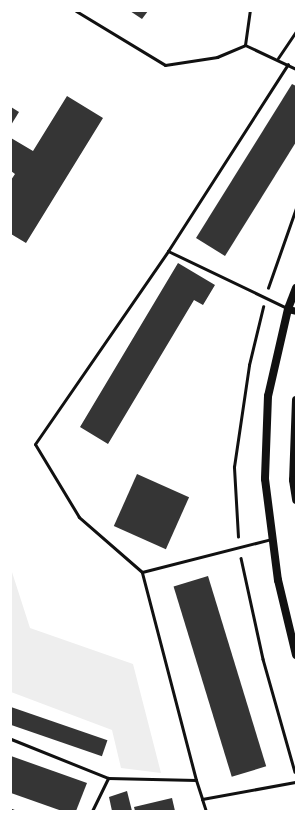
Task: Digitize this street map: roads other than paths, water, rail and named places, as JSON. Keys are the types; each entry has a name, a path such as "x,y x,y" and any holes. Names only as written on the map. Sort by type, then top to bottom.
{"main road":[{"path":"296,288 292,310 268,396 265,479 278,580 296,655"},
{"path":"296,400 293,480 296,500"}],"lane":[{"path":"76,11 165,65 217,57 246,45 278,58 296,69"},
{"path":"246,45 250,11"},
{"path":"278,58 296,31"},
{"path":"206,811 196,780 142,572 79,517 35,444 168,251 288,64"},
{"path":"168,251 292,310"},
{"path":"142,572 273,539"},
{"path":"11,739 108,778 196,780"},
{"path":"92,811 108,778"},
{"path":"202,799 296,782"}]}
